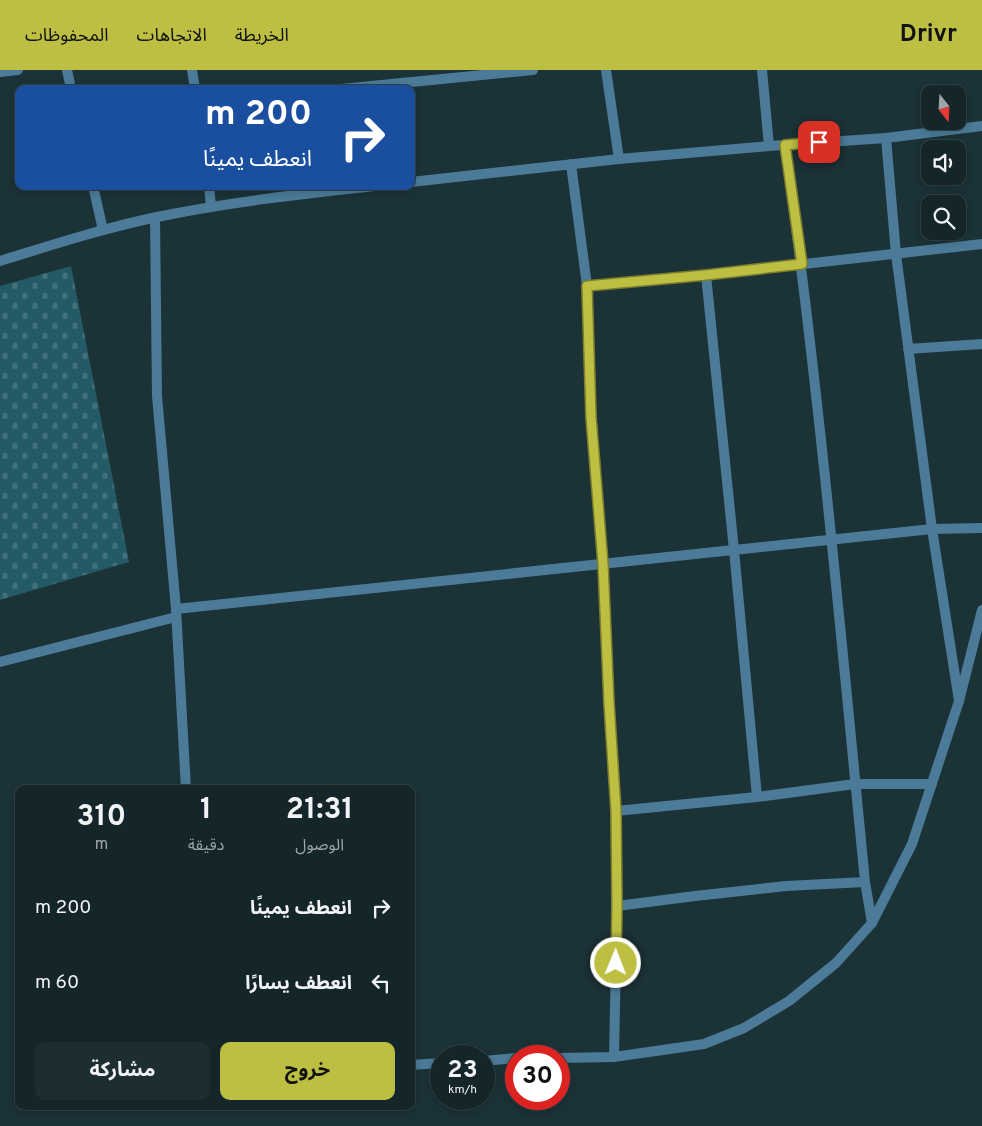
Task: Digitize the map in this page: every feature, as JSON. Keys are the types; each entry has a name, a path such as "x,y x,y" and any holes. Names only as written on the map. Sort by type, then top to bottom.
{"street":[{"path":"0,72 18,70"},
{"path":"67,70 70,85"},
{"path":"192,70 194,85"},
{"path":"381,85 533,70"},
{"path":"606,70 619,159"},
{"path":"762,70 769,146"},
{"path":"415,182 619,159 886,138 982,126"},
{"path":"886,138 896,254 908,349 932,529 959,701"},
{"path":"785,145 802,264 832,540 865,882 872,923"},
{"path":"571,164 587,286 591,417 603,564 616,811 617,906 614,1057"},
{"path":"94,190 103,230"},
{"path":"209,190 211,206"},
{"path":"0,261 103,230 155,217 211,206 327,190"},
{"path":"155,217 157,396 176,613 186,785"},
{"path":"587,286 706,275 982,244"},
{"path":"706,275 757,797"},
{"path":"908,349 982,344"},
{"path":"0,662 176,613 603,564 932,529 982,528"},
{"path":"570,1058 614,1057 704,1044 744,1028 789,1001 836,963 872,923 912,844 959,701 982,610"},
{"path":"616,811 757,797 856,784 932,784"},
{"path":"617,906 786,886 865,882"},
{"path":"415,1066 430,1065"}],"green space":[{"path":"71,266 129,562 0,600 0,286"}],"route":[{"path":"616,963 616,811 603,564 591,417 587,286 802,264 785,145 819,142"}]}
